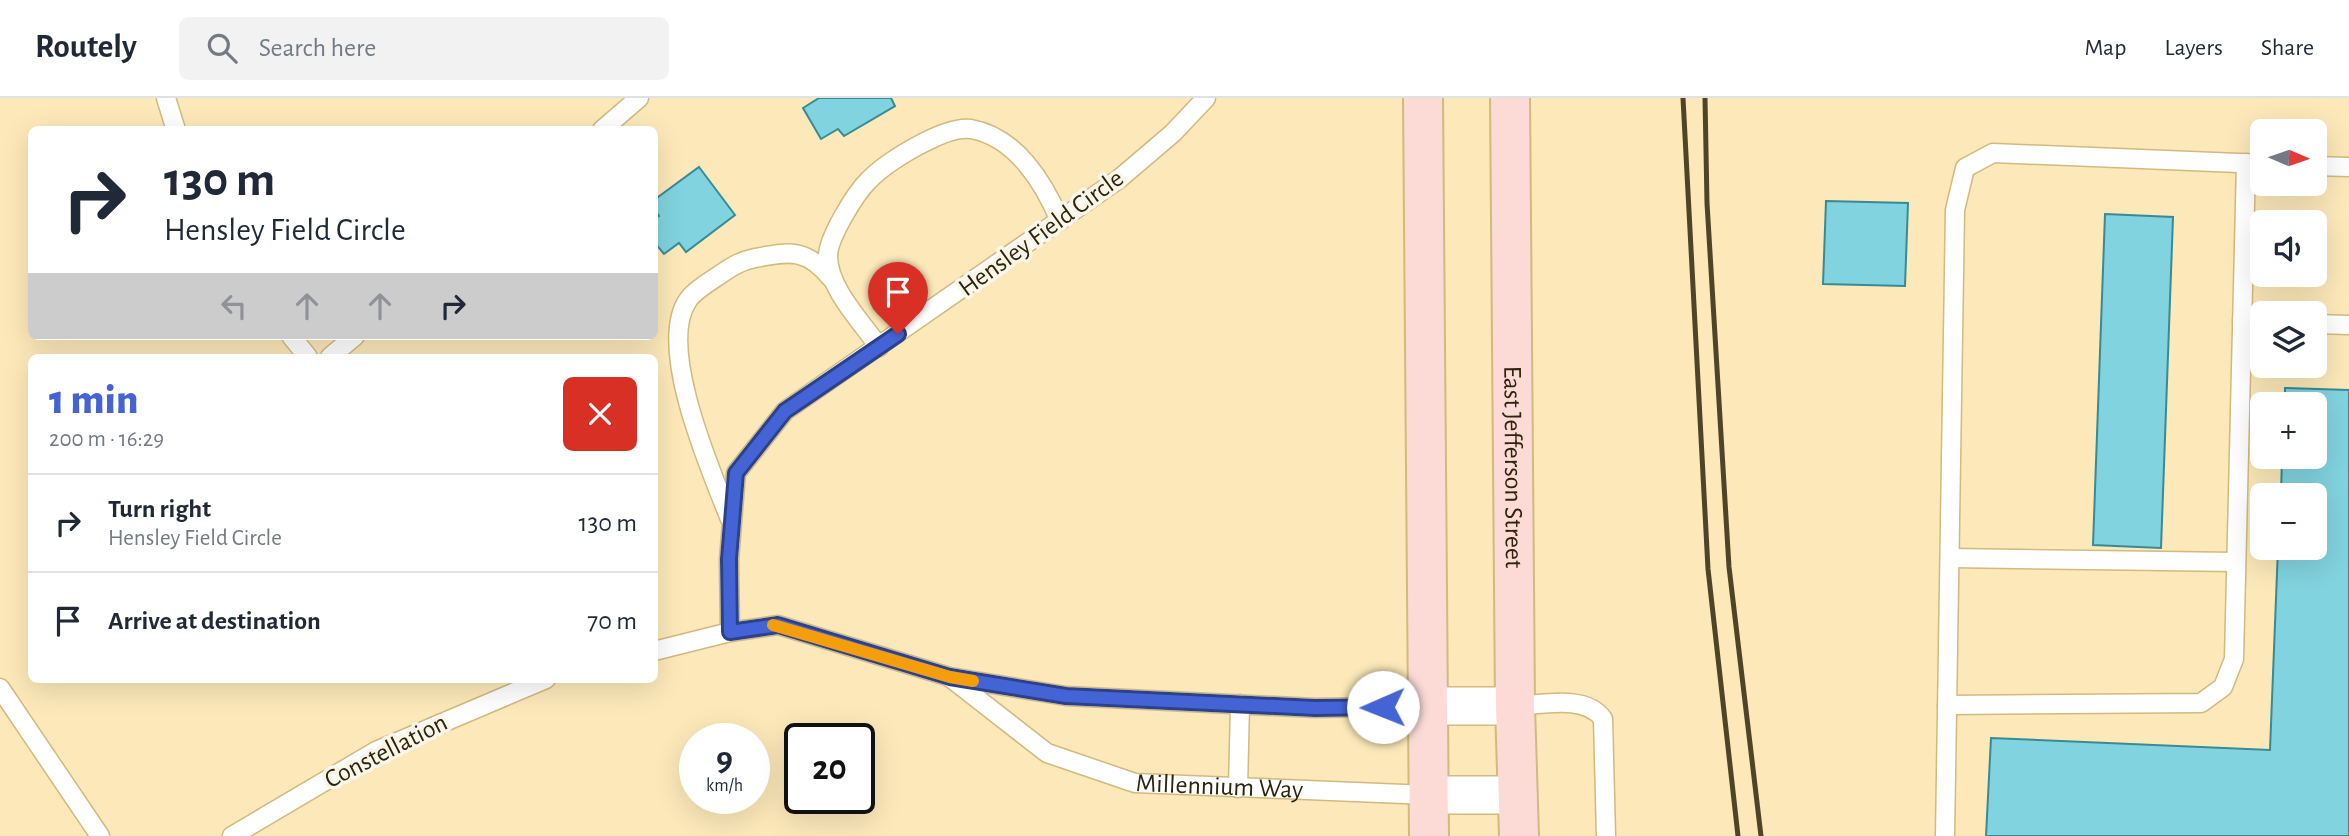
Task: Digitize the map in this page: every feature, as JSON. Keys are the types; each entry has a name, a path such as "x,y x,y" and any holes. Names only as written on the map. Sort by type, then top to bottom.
{"main road":[{"path":"1423,98 1429,836"},
{"name":"East Jefferson Street","path":"1510,98 1515,706 1519,836"}],"street":[{"name":"Millennium Way","path":"1429,706 1515,706"},
{"name":"Millennium Way","path":"1429,795 1518,795"}],"lane":[{"path":"166,98 175,126"},
{"path":"607,126 639,98"},
{"name":"Hensley Field Circle","path":"730,632 729,559 736,473 785,411 1119,179 1173,133 1206,98"},
{"path":"831,278 828,253 838,225 868,181 928,139 970,129 1010,146 1046,188 1060,221"},
{"path":"1945,836 1955,210 1965,168 1993,153 2250,163"},
{"path":"2328,166 2349,167"},
{"path":"1947,705 2201,703 2223,687 2234,659 2242,321 2251,196"},
{"path":"732,523 696,435 681,368 678,327 688,299 739,261 782,253 814,259 831,278 879,347"},
{"path":"2242,321 2250,321"},
{"path":"2327,324 2349,325"},
{"path":"294,340 306,354"},
{"path":"334,354 350,340"},
{"path":"1950,558 2236,562"},
{"name":"Millennium Way","path":"730,632 778,625 950,677 1066,696 1315,708 1429,706"},
{"path":"658,650 730,632"},
{"name":"Millennium Way","path":"950,677 1047,752 1135,783 1429,795"},
{"name":"Constellation","path":"233,836 376,751 533,683"},
{"path":"0,688 100,836"},
{"path":"1238,788 1240,704"},
{"path":"1515,706 1585,705 1598,712 1603,719 1606,836"}],"building":[{"path":"819,98 891,98 895,106 844,136 838,129 821,139 803,108"},
{"path":"699,167 735,215 686,252 679,243 664,254 658,247 658,197"},
{"path":"1826,201 1908,203 1905,286 1823,284"},
{"path":"2105,214 2173,217 2161,548 2093,545"},
{"path":"2285,388 2349,390 2349,836 1986,836 1991,738 2270,750 2278,560 2327,560 2327,483 2281,483 2282,469 2327,469 2327,392 2285,392"}],"railway":[{"path":"1683,98 1708,569 1738,836"},
{"path":"1705,98 1707,203 1729,567 1761,836"}],"slow traffic":[{"path":"773,625 950,677 973,681"}],"route":[{"path":"898,334 785,411 736,473 729,559 730,632 778,625 950,677 1066,696 1315,708 1383,707"}]}
